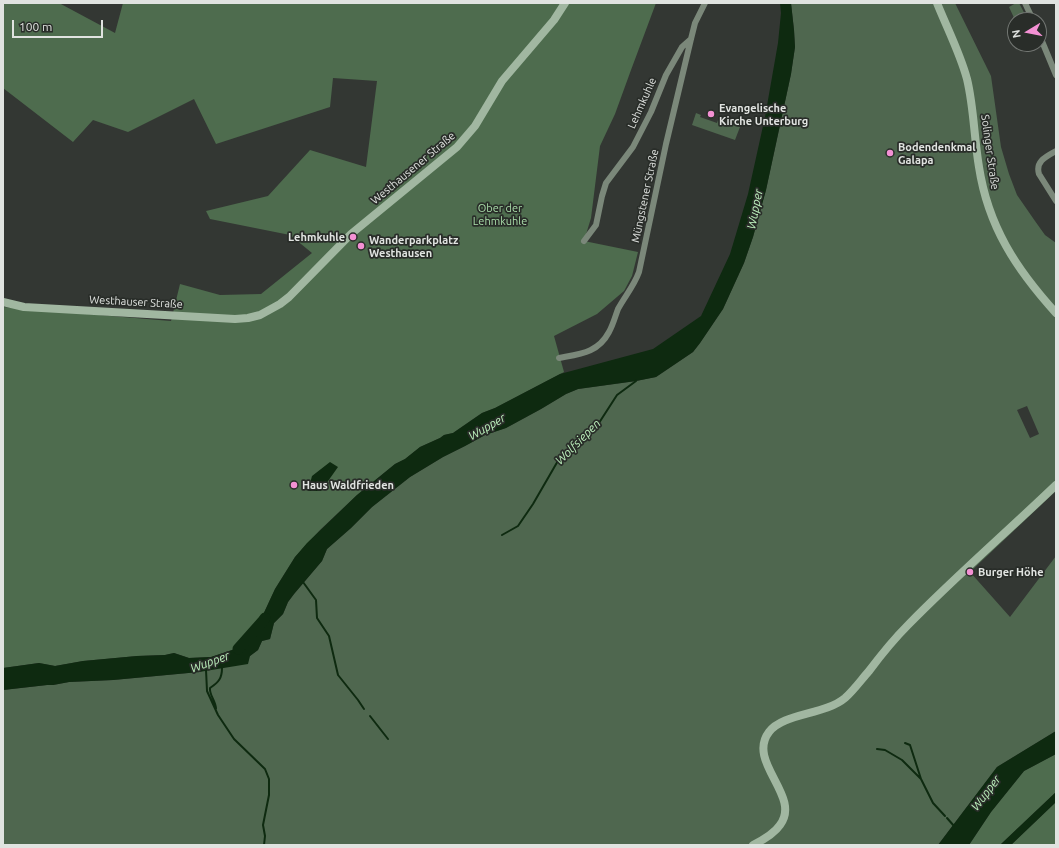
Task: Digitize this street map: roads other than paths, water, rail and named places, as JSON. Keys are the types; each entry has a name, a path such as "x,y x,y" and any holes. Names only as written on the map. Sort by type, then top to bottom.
{"main road":[{"name":"Westhausener Straße","path":"267,312 289,297 351,234 462,142 475,126 494,92 506,75 554,20 565,3"},
{"name":"Solinger Straße","path":"937,3 967,79 980,173 989,210 1002,240 1013,259 1032,285 1056,313"},
{"name":"Westhauser Straße","path":"3,302 24,307 235,319 248,318 267,312"},
{"path":"753,845 777,829 782,822 785,813 783,800 763,752 764,742 769,732 783,722 831,706 846,697 908,624 1056,485"}],"street":[{"name":"Müngstener Straße","path":"559,358 591,350 600,345 610,331 618,309 636,282 666,144 691,39 695,23 705,3"},
{"name":"Lehmkuhle","path":"584,241 596,225 606,184 633,147 648,117 666,74 682,47 691,39"},
{"path":"1046,52 1056,76"},
{"path":"1056,151 1040,161 1038,169 1039,174 1056,201"}],"water":[{"path":"780,3 791,3 795,47 791,74 766,190 744,263 723,309 693,352 656,377 578,389 566,394 506,428 485,435 443,457 410,477 372,507 327,549 322,561 294,594 288,602 283,614 274,623 270,639 262,641 258,650 250,656 248,664 199,672 113,680 69,682 3,690 3,668 39,663 55,666 83,661 165,655 174,653 189,658 211,657 238,648 255,632 275,589 295,557 307,543 357,495 395,464 405,459 420,447 444,435 453,433 482,413 495,408 560,374 653,349 701,316 730,254 748,194 765,117 778,43 781,13"},
{"path":"330,462 338,467 321,491 308,491 312,476"},
{"path":"1056,731 1056,754 1024,771 991,812 969,845 938,845 997,767"},
{"path":"1056,792 1056,802 1011,845 1000,845"}],"waterway":[{"name":"Wolfsiepen","path":"502,535 518,526 533,504 559,459 579,440 597,426 617,395 636,380"},
{"path":"303,582 316,600 317,618 329,636 338,675 364,709"},
{"name":"Wupper","path":"238,649 265,618"},
{"path":"216,709 210,688 219,680 222,668"},
{"path":"206,670 207,691 218,715 234,739 265,769 269,779 269,795 263,825 265,836 264,845"},
{"path":"370,716 388,739"},
{"path":"905,743 910,745 921,779"},
{"path":"877,749 885,750 902,760 921,779 933,803 945,816"},
{"path":"947,818 954,826"}],"place":[{"name":"Evangelische Kirche Unterburg","path":"711,114"},
{"name":"Bodendenkmal Galapa","path":"890,153"},
{"name":"Lehmkuhle","path":"353,237"},
{"name":"Wanderparkplatz Westhausen","path":"361,246"},
{"name":"Haus Waldfrieden","path":"294,485"},
{"name":"Burger Höhe","path":"970,572"}],"park label":[{"name":"Ober der Lehmkuhle","path":"500,214"}]}
